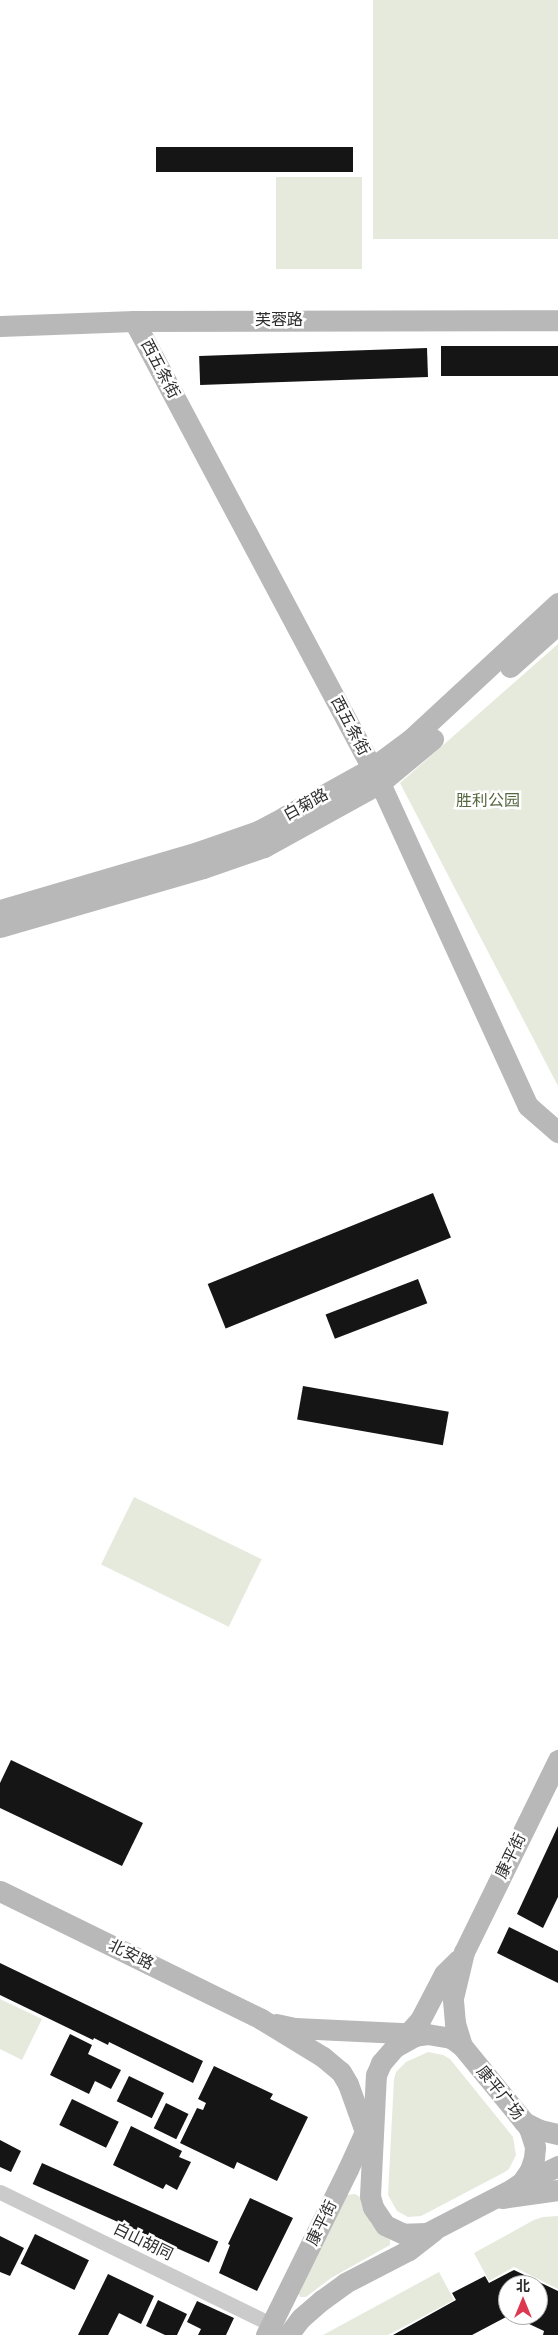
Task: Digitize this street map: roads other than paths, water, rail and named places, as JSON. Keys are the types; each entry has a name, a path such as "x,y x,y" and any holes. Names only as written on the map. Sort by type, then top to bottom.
{"main road":[{"name":"芙蓉路","path":"0,326 134,321 558,320"},
{"name":"西五条街","path":"134,321 376,775 528,1106 558,1132"},
{"name":"白菊路","path":"0,928 203,868 264,846 376,775 411,739 558,604"},
{"name":"白菊路","path":"0,910 198,852 258,831 376,775 420,751 558,624"},
{"name":"康平街","path":"464,1952 558,1760"},
{"name":"北安路","path":"0,1891 261,2020"},
{"path":"261,2020 295,2028 342,2030 411,2038 444,1974 464,1952"},
{"path":"462,2046 455,2023 453,1998 464,1952"},
{"path":"342,2030 365,2028 402,2018 414,2012 434,1996"},
{"path":"261,2020 335,2066 348,2084 366,2131"},
{"name":"康平广场","path":"411,2038 451,2038 462,2046 528,2130 534,2158 530,2170 522,2182 512,2189 435,2229 416,2235 394,2231 378,2216 370,2196 362,2157 374,2108 376,2075 381,2063 411,2038"},
{"path":"348,2084 362,2157"},
{"path":"362,2157 366,2131 374,2108"},
{"path":"528,2130 540,2130 558,2134"},
{"path":"528,2130 547,2150 558,2156"},
{"name":"康平街","path":"275,2332 362,2157"},
{"path":"512,2189 558,2166"},
{"path":"492,2200 558,2190"},
{"path":"275,2332 301,2318 345,2283 409,2250 435,2229"}],"street":[{"name":"白山胡同","path":"0,2192 275,2332"}],"park label":[{"name":"胜利公园","path":"488,801"}]}
